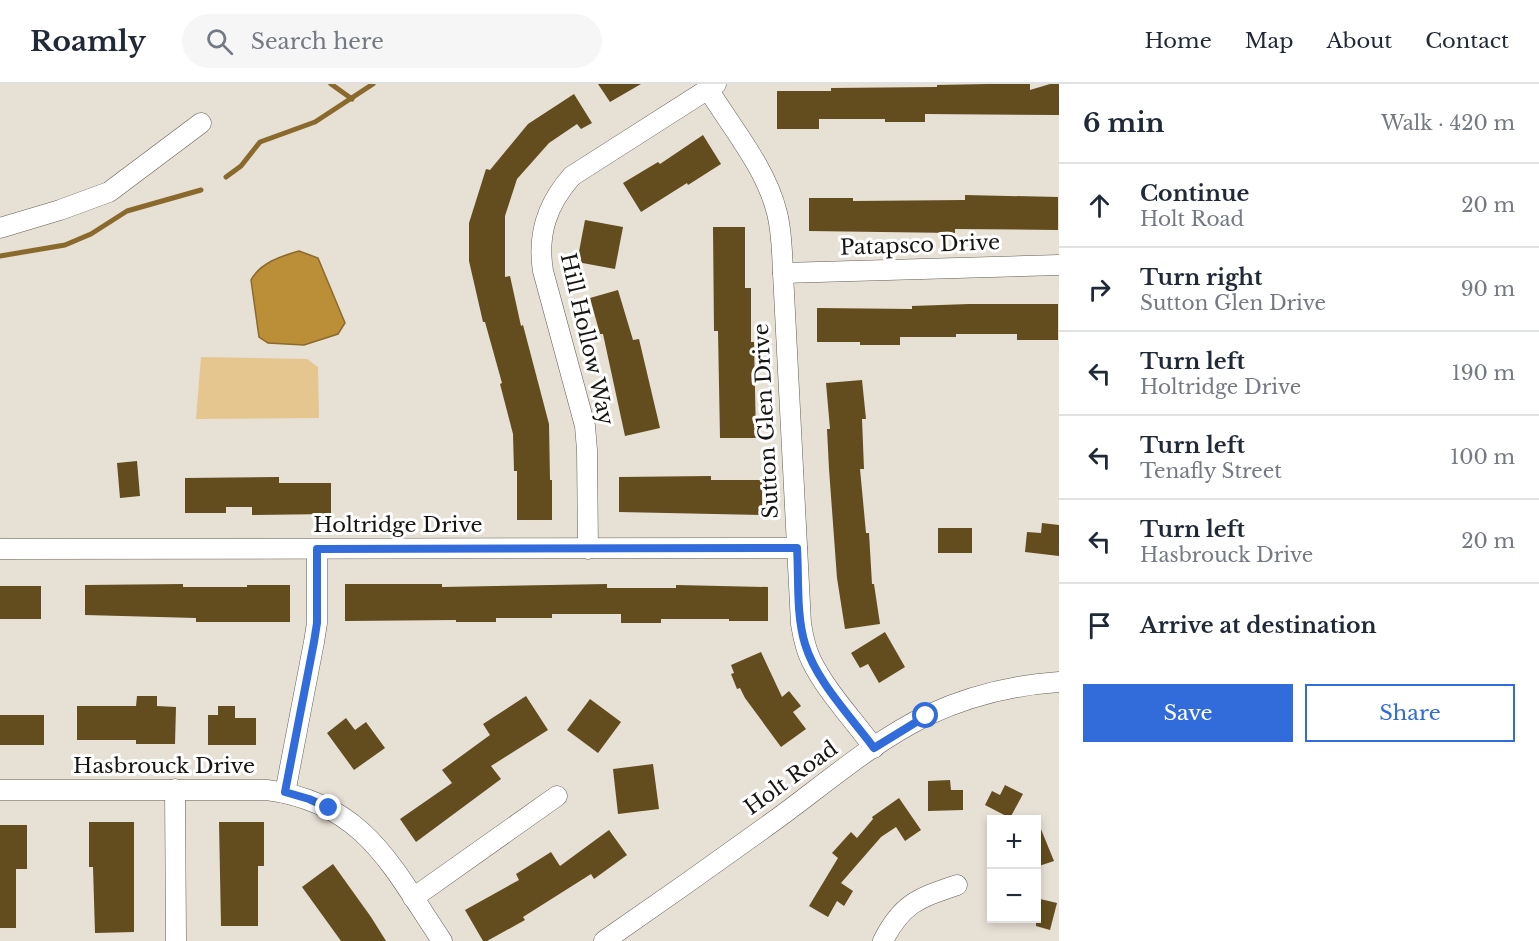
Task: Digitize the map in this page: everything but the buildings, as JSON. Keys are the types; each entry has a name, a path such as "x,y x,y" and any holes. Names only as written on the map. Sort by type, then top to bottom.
{"street":[{"name":"Sutton Glen Drive","path":"712,86 764,176 778,215 801,624 811,659 822,678 874,748"},
{"name":"Hill Hollow Way","path":"588,549 588,450 585,426 543,271 541,254 543,228 553,202 572,176 712,86"},
{"path":"0,228 109,192 201,123"},
{"name":"Patapsco Drive","path":"783,273 1059,265"},
{"name":"Holtridge Drive","path":"0,549 797,548"},
{"path":"285,792 317,623 317,549"},
{"name":"Holt Road","path":"604,941 874,748 926,716 959,702 1009,688 1059,682"},
{"path":"175,789 177,941"},
{"name":"Hasbrouck Drive","path":"0,790 267,790 285,792 309,799 351,821 381,853 442,941"},
{"path":"413,898 557,796"},
{"path":"883,941 898,917 911,903 957,885"}],"shaded area":[{"path":"299,251 318,258 345,323 338,334 304,345 268,343 259,337 251,280 265,265"},
{"path":"201,357 307,359 318,367 319,418 196,419"}],"waterway":[{"path":"331,84 352,99"},
{"path":"226,177 241,166 260,142 315,122 373,84"},
{"path":"0,256 65,245 91,234 127,211 201,190"}],"route":[{"path":"329,808 285,792 317,623 317,549 797,548 801,624 811,659 822,678 874,748 926,716"}]}
